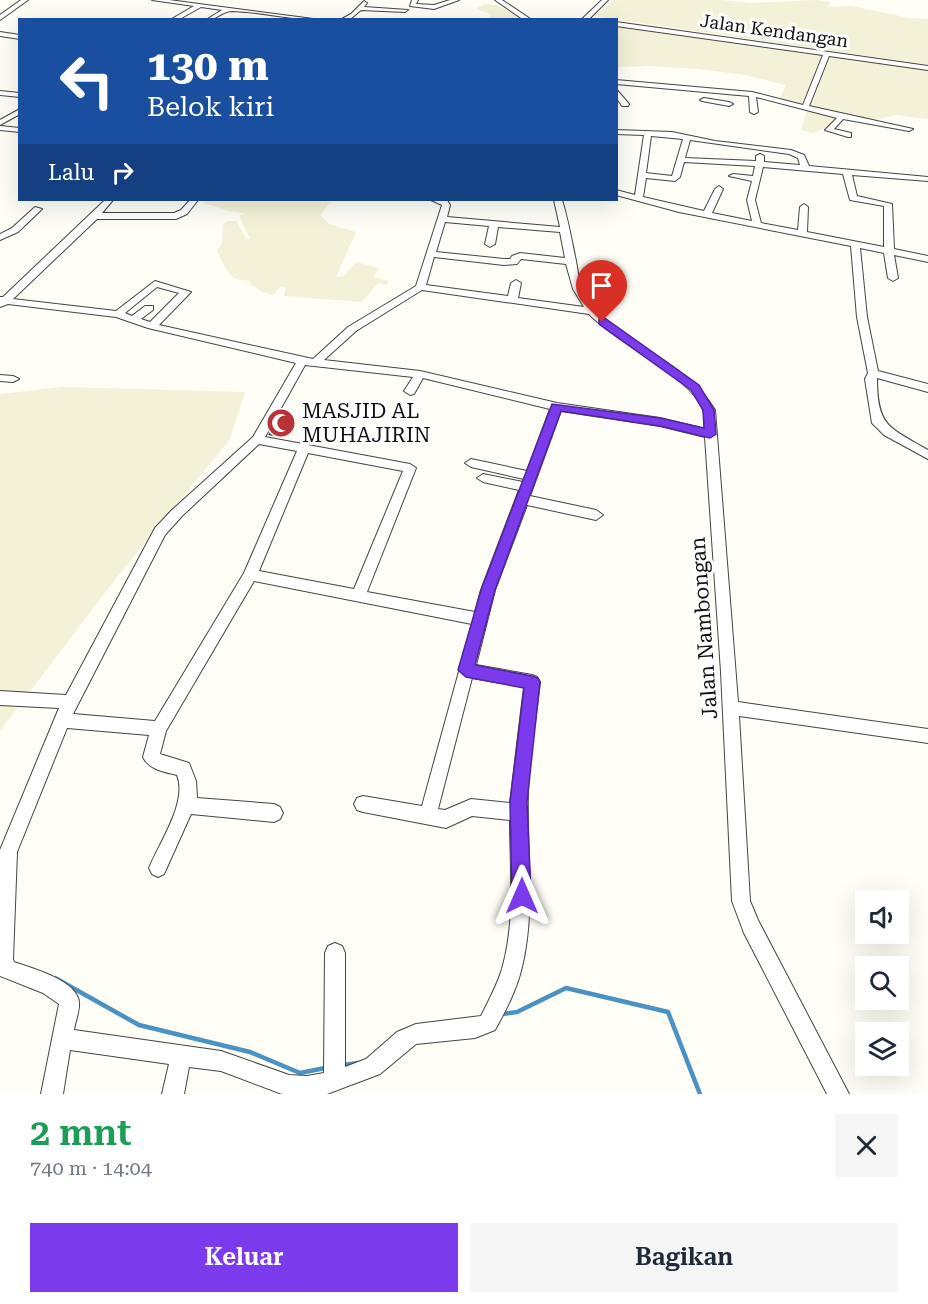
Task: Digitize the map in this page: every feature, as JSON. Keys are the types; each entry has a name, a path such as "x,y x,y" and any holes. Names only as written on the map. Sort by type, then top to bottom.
{"street":[{"path":"0,18 25,0"},
{"path":"155,0 300,18"},
{"path":"415,0 411,5 433,7 456,0"},
{"path":"498,0 526,18"},
{"path":"586,18 606,0"},
{"path":"748,0 764,0"},
{"path":"212,18 233,1"},
{"path":"362,4 405,10"},
{"path":"346,18 362,4 385,6"},
{"path":"177,18 200,6"},
{"path":"0,10 9,11"},
{"path":"212,18 233,18 244,10"},
{"name":"Jalan Kendangan","path":"618,24 928,68"},
{"path":"0,34 18,37"},
{"path":"806,106 827,54"},
{"path":"618,82 664,89 752,94 842,116 909,129"},
{"path":"707,90 703,104 729,104"},
{"path":"0,93 18,94"},
{"path":"618,94 626,104"},
{"path":"752,94 754,112"},
{"path":"0,123 18,112"},
{"path":"842,116 830,130 848,135"},
{"path":"9,117 18,118"},
{"path":"0,128 18,130"},
{"path":"618,132 648,132 797,154 805,167"},
{"path":"639,198 648,132"},
{"path":"642,175 674,178 682,160 687,138"},
{"path":"757,225 752,200 760,164 759,148"},
{"path":"682,160 805,167 928,179"},
{"path":"847,172 853,198 888,204 893,278"},
{"path":"733,176 755,179"},
{"path":"905,177 909,189"},
{"path":"707,214 719,189"},
{"path":"618,193 802,235 928,259"},
{"path":"2,302 95,216 108,201"},
{"path":"95,216 176,216 184,212 193,201"},
{"path":"52,1094 70,1008 66,995 7,969 1,944 8,852 70,702 160,532 177,513 257,440 309,362 346,333 420,286 446,204 438,201"},
{"name":"Jalan Nambongan","path":"558,201 578,291 592,311 613,331 695,388 709,410 731,708 741,901 751,926 838,1094"},
{"path":"802,235 804,207"},
{"path":"0,237 15,230 38,209"},
{"path":"441,219 565,231"},
{"path":"490,244 494,225"},
{"path":"855,245 862,317 873,373 871,379 876,420 888,432 928,455"},
{"path":"430,254 511,262 520,256 572,262"},
{"path":"512,301 516,283"},
{"path":"118,314 155,284 186,292 152,326"},
{"path":"420,286 592,311"},
{"path":"2,302 118,314 152,326 309,362 420,374 556,407 660,422 710,434"},
{"path":"134,319 149,308"},
{"path":"873,373 928,388"},
{"path":"410,391 420,374"},
{"path":"0,378 13,379"},
{"path":"428,816 479,619 556,407"},
{"path":"257,440 410,468 359,595"},
{"path":"158,868 188,802 188,780 183,769 158,762 151,757 159,729 250,575 304,448"},
{"path":"471,463 526,488 596,515"},
{"path":"483,478 526,488"},
{"path":"250,575 479,619"},
{"path":"63,1039 221,1061 289,1086 334,1082 373,1066 404,1039 416,1034 475,1028 488,1023 506,993 518,943 522,896 519,812 532,682 466,670"},
{"path":"0,698 70,702"},
{"path":"731,708 928,736"},
{"path":"63,720 159,729"},
{"path":"188,802 193,806 207,809 274,813"},
{"path":"363,804 446,819 471,807 519,812"},
{"path":"334,1082 335,953"},
{"path":"173,1094 180,1056"}],"shaded area":[{"path":"614,0 720,0 751,3 816,0 830,2 827,7 852,6 909,18 928,19 928,65 618,18 593,16"},
{"path":"484,4 497,5 520,18 489,18 491,14 476,9"},
{"path":"618,27 928,70 928,119 895,115 875,120 845,119 813,133 801,130 809,105 779,99 786,85 745,75 651,66 618,67"},
{"path":"203,201 330,202 320,215 329,224 356,232 336,277 344,276 356,262 379,268 373,277 389,281 386,285 378,283 362,302 284,296 286,288 281,286 273,295 263,292 251,285 249,281 235,279 227,271 217,251 222,243 223,224 228,221 236,221 246,238 250,239 240,218 240,215 247,214"},
{"path":"62,387 245,392 230,439 113,582 0,731 0,394"}],"building":[{"path":"279,416 294,418 282,438 268,435"}],"waterway":[{"path":"55,978 139,1025 250,1052 300,1073 325,1068"},
{"path":"502,1014 517,1012 566,988 668,1012 700,1094"},
{"path":"344,1065 358,1063"}],"place":[{"name":"MASJID AL MUHAJIRIN","path":"281,423"}],"route":[{"path":"522,896 519,802 532,682 466,670 488,590 556,407 660,422 710,434 709,410 701,394 602,322"}]}
